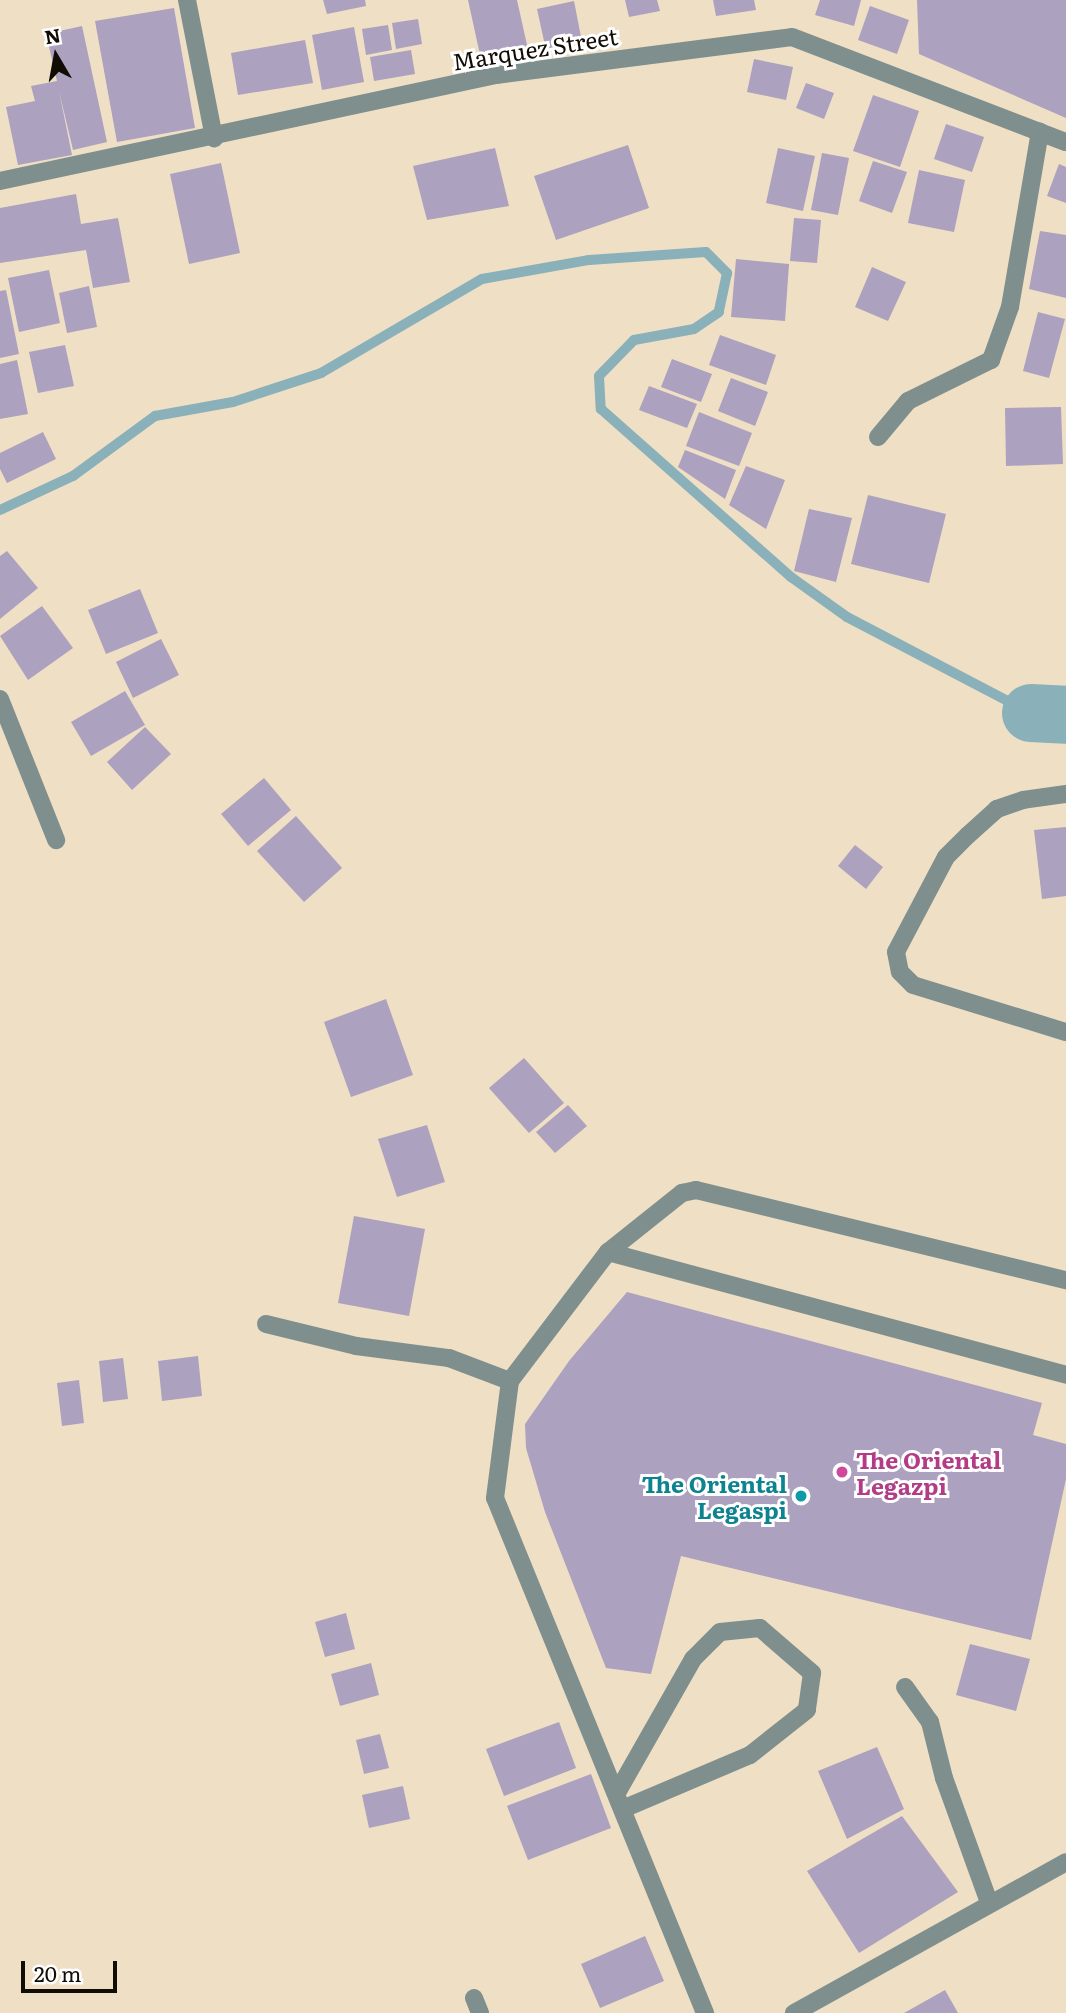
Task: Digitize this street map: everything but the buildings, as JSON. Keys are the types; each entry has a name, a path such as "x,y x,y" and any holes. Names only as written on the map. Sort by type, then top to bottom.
{"street":[{"path":"187,0 214,138"},
{"name":"Marquez Street","path":"0,181 214,138 496,75 792,37 1066,142"},
{"path":"878,437 908,401 991,360 1010,307 1040,132"},
{"path":"0,699 56,840"},
{"path":"1066,794 1023,800 998,809 968,835 946,857 896,951 900,972 913,985 1066,1032"},
{"path":"705,2013 621,1799 495,1498 510,1381 608,1252 682,1193 696,1190 1066,1280"},
{"path":"608,1252 1066,1375"},
{"path":"266,1324 356,1346 449,1359 510,1381"},
{"path":"760,1628 812,1673 807,1710 750,1755 621,1799 693,1659 720,1632 760,1628"},
{"path":"905,1687 930,1722 944,1778 989,1902"},
{"path":"794,2013 989,1902 1066,1862"}],"waterway":[{"path":"0,510 73,476 155,416 233,402 321,373 482,279 589,260 706,252 727,273 719,312 694,329 634,340 599,376 601,409 791,577 847,617 1031,713"},
{"path":"1031,713 1066,715"}],"place":[{"name":"The Oriental Legazpi","path":"842,1472"},
{"name":"The Oriental Legaspi","path":"801,1496"}]}
